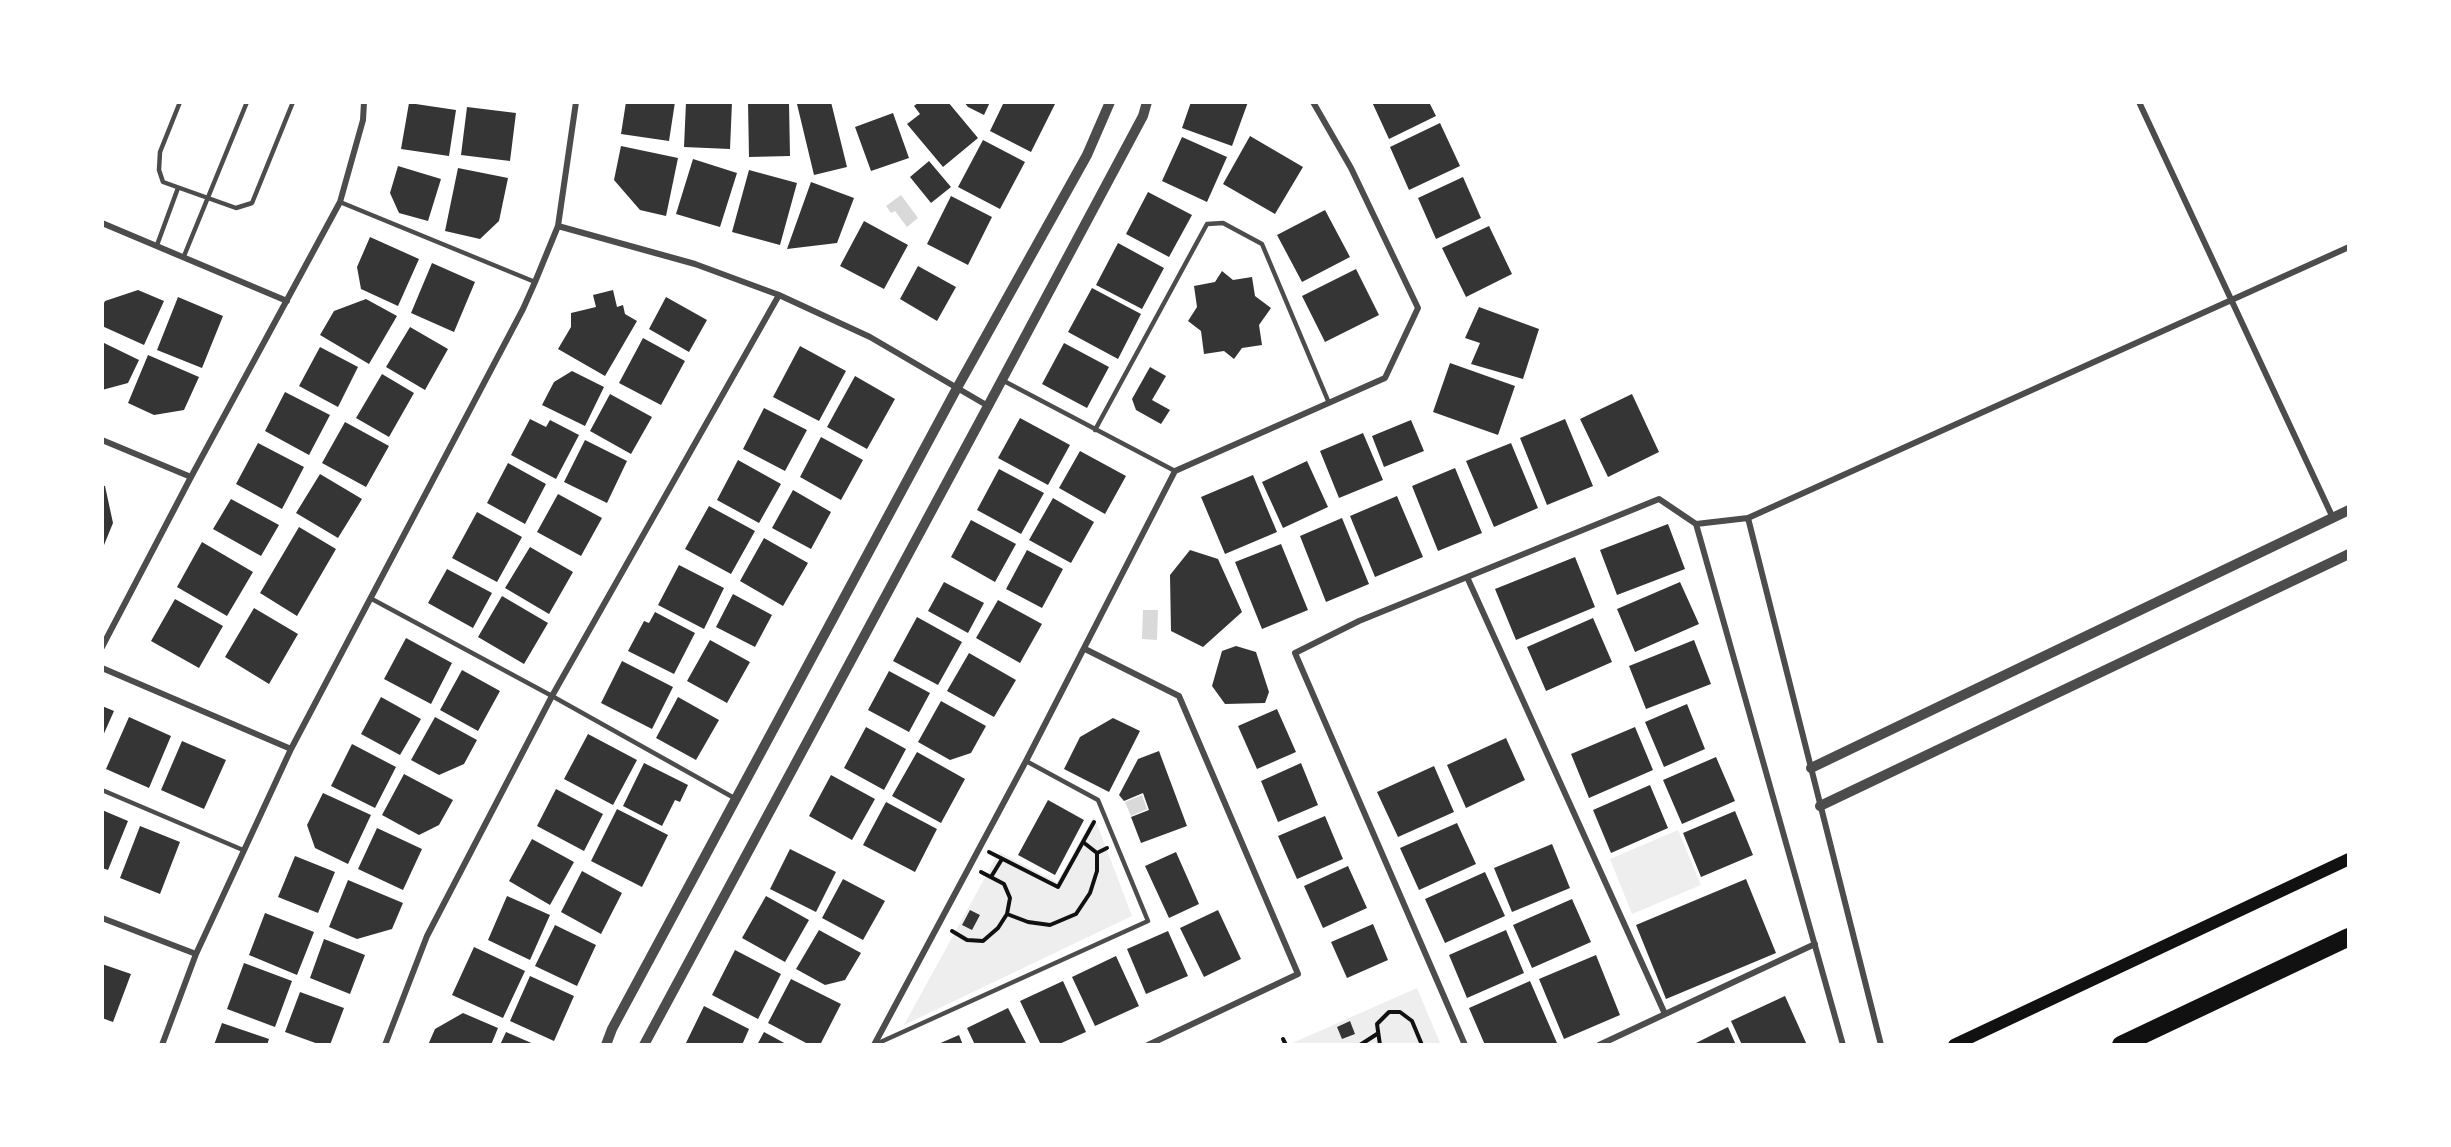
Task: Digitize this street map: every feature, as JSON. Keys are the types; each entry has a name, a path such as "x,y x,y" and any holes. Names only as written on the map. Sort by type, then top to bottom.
{"highway":[{"path":"2121,1045 2349,937"}],"main road":[{"path":"1954,1045 2349,859"}],"street":[{"path":"102,647 340,202 363,120 364,102"},
{"path":"162,1045 196,954 291,749 523,309 535,282 558,226 576,102"},
{"path":"606,1045 612,1029 957,388 1087,155 1110,102"},
{"path":"644,1045 1133,135 1147,102"},
{"path":"874,1045 1085,649 1175,471 1385,378 1418,308 1351,168 1313,102"},
{"path":"2139,102 2333,518"},
{"path":"102,223 287,301"},
{"path":"558,226 695,264 779,295 870,338 988,406"},
{"path":"1696,524 1748,518 2349,247"},
{"path":"385,1045 427,936 552,696 779,295"},
{"path":"102,440 191,477"},
{"path":"1465,1045 1295,653 1359,621 1659,499 1696,524 1844,1045"},
{"path":"1810,768 2349,510"},
{"path":"1748,518 1881,1045"},
{"path":"1820,806 2349,554"},
{"path":"1467,577 1665,1014"},
{"path":"1085,649 1179,696 1298,974 1148,1045"},
{"path":"102,668 291,749"},
{"path":"102,918 196,954"},
{"path":"1599,1045 1815,944"}],"lane":[{"path":"180,102 160,152 159,170 163,182 236,208 252,203 292,102"},
{"path":"184,256 247,102"},
{"path":"157,245 178,188"},
{"path":"340,202 535,282"},
{"path":"1095,430 1207,224 1223,223 1263,244 1329,403"},
{"path":"1001,380 1175,471"},
{"path":"370,598 736,799"},
{"path":"874,1045 1148,921 1098,800 1026,761"},
{"path":"102,790 243,850"}],"path":[{"path":"980,847 1058,887 1102,808"},
{"path":"1083,842 1097,853"},
{"path":"1097,853 1116,844"},
{"path":"1007,914 1028,922 1050,925 1076,914 1090,893 1097,871 1097,853"},
{"path":"991,877 1002,860"},
{"path":"952,931 967,940 983,941 998,928 1007,914 1010,898 1004,884 981,872"},
{"path":"1380,1045 1377,1024 1389,1012 1400,1012 1412,1021 1422,1045"},
{"path":"1360,1045 1377,1035"},
{"path":"1283,1039 1286,1045"}],"shaded area":[{"path":"901,195 918,218 907,227 895,211 891,213 886,206"},
{"path":"1143,610 1158,610 1157,640 1142,639"},
{"path":"1142,795 1147,809 1131,816 1125,802"},
{"path":"1094,816 1132,916 904,1025 999,852 1057,882"},
{"path":"1678,830 1701,885 1632,914 1610,859"},
{"path":"1417,988 1441,1045 1288,1045"}],"building":[{"path":"626,102 675,102 669,141 621,134"},
{"path":"686,102 732,102 730,149 684,147"},
{"path":"748,102 789,102 790,156 749,157"},
{"path":"831,102 847,167 814,175 797,104"},
{"path":"919,102 948,102 978,138 943,167 907,124 920,114 914,106"},
{"path":"964,102 990,102 984,115 968,107"},
{"path":"1004,102 1056,102 1031,152 990,131"},
{"path":"1191,102 1248,102 1232,146 1182,128"},
{"path":"1372,102 1429,102 1436,116 1389,139"},
{"path":"409,103 456,110 449,156 401,149"},
{"path":"467,107 516,113 510,161 461,155"},
{"path":"893,113 909,158 871,171 855,127"},
{"path":"1440,123 1460,166 1409,190 1390,147"},
{"path":"1250,136 1303,167 1275,214 1223,184"},
{"path":"1182,137 1227,157 1207,202 1162,181"},
{"path":"983,140 1025,162 1000,209 958,187"},
{"path":"621,146 678,158 666,216 640,210 614,180"},
{"path":"693,159 737,173 720,227 676,214"},
{"path":"929,161 951,187 931,203 910,177"},
{"path":"398,166 441,179 428,221 399,213 390,193"},
{"path":"458,168 508,178 499,221 480,239 445,231"},
{"path":"749,170 797,183 780,245 732,232"},
{"path":"1463,177 1481,218 1436,239 1418,198"},
{"path":"811,182 854,198 837,243 787,249"},
{"path":"1148,192 1192,215 1169,257 1126,234"},
{"path":"951,196 992,217 968,265 927,244"},
{"path":"1325,210 1350,257 1302,282 1277,235"},
{"path":"864,221 908,245 884,289 840,266"},
{"path":"1489,226 1512,274 1466,297 1442,248"},
{"path":"370,237 419,259 398,306 361,289 357,267"},
{"path":"1118,243 1164,268 1142,309 1096,285"},
{"path":"432,263 475,282 454,332 411,313"},
{"path":"918,266 956,287 937,321 900,299"},
{"path":"1356,269 1379,315 1325,342 1302,296"},
{"path":"1222,271 1233,280 1252,277 1255,296 1271,308 1259,325 1262,345 1242,348 1234,359 1224,351 1204,354 1201,331 1188,321 1197,307 1194,286 1215,282"},
{"path":"1092,288 1141,314 1118,359 1068,332"},
{"path":"138,290 164,301 144,345 102,326 102,307 105,301"},
{"path":"613,290 617,307 623,305 625,314 637,321 605,376 558,349 571,327 571,313 596,307 593,295"},
{"path":"178,297 223,316 202,368 157,350"},
{"path":"666,297 707,320 689,352 649,329"},
{"path":"366,299 397,316 369,364 320,335 334,311"},
{"path":"1479,307 1539,329 1523,379 1471,364 1480,343 1465,338"},
{"path":"410,327 448,349 425,390 386,367"},
{"path":"643,338 685,361 661,405 619,383"},
{"path":"102,342 139,360 128,383 102,390"},
{"path":"1064,343 1109,367 1087,408 1042,384"},
{"path":"800,346 846,371 819,421 773,397"},
{"path":"320,347 358,367 338,407 299,386"},
{"path":"148,355 199,377 184,410 154,415 128,403"},
{"path":"1450,363 1515,386 1498,435 1433,412"},
{"path":"1150,367 1166,376 1152,400 1170,410 1161,424 1136,410 1132,399"},
{"path":"572,371 604,387 585,426 542,405 554,382"},
{"path":"382,374 414,393 389,437 356,418"},
{"path":"855,376 895,399 867,449 827,427"},
{"path":"285,392 330,415 309,455 265,431"},
{"path":"610,394 652,417 631,454 590,431"},
{"path":"1632,394 1659,452 1608,477 1580,419"},
{"path":"764,408 807,430 785,471 743,449"},
{"path":"1020,418 1070,445 1048,485 998,458"},
{"path":"530,419 546,427 550,420 579,435 556,479 511,455"},
{"path":"1565,419 1593,486 1547,505 1520,438"},
{"path":"1411,420 1424,451 1384,467 1372,436"},
{"path":"345,422 389,446 366,487 322,463"},
{"path":"1363,433 1383,480 1339,498 1320,451"},
{"path":"821,437 863,460 841,500 800,477"},
{"path":"585,440 627,461 607,503 564,482"},
{"path":"258,443 304,467 282,509 236,484"},
{"path":"1511,443 1538,508 1494,527 1466,461"},
{"path":"1080,451 1126,476 1105,514 1059,488"},
{"path":"738,460 781,484 759,523 717,500"},
{"path":"1307,461 1328,507 1283,528 1262,482"},
{"path":"508,463 546,484 525,524 487,503"},
{"path":"1455,468 1482,533 1438,551 1412,486"},
{"path":"999,469 1044,493 1021,534 977,510"},
{"path":"320,474 362,499 338,538 296,513"},
{"path":"1253,475 1277,532 1225,554 1201,497"},
{"path":"102,485 105,486 113,523 102,550"},
{"path":"793,490 831,512 811,549 772,528"},
{"path":"558,494 602,518 581,556 537,532"},
{"path":"1397,496 1423,557 1375,577 1350,516"},
{"path":"1053,498 1094,522 1071,563 1029,540"},
{"path":"231,499 279,525 261,556 213,529"},
{"path":"709,506 755,531 731,574 685,549"},
{"path":"477,512 522,537 497,582 452,558"},
{"path":"1342,518 1369,584 1326,602 1300,536"},
{"path":"971,520 1016,544 995,582 951,557"},
{"path":"1668,524 1685,569 1617,595 1600,550"},
{"path":"299,527 336,549 297,616 260,593"},
{"path":"764,538 808,563 783,606 740,581"},
{"path":"202,542 253,572 227,616 177,587"},
{"path":"1281,544 1308,610 1262,629 1235,562"},
{"path":"530,547 573,572 549,614 505,588"},
{"path":"1027,550 1063,569 1042,608 1006,589"},
{"path":"1190,550 1218,559 1242,612 1203,647 1171,631 1170,575"},
{"path":"1575,557 1595,607 1516,640 1495,589"},
{"path":"679,565 724,588 704,629 658,605"},
{"path":"447,569 492,593 473,628 428,603"},
{"path":"944,582 984,603 968,633 928,611"},
{"path":"1680,582 1699,624 1635,652 1617,609"},
{"path":"733,594 772,615 755,647 716,627"},
{"path":"502,596 548,623 524,664 478,637"},
{"path":"175,599 223,626 199,668 151,641"},
{"path":"998,600 1042,624 1020,663 976,638"},
{"path":"254,608 298,634 269,684 225,657"},
{"path":"655,612 695,633 674,674 628,651 644,621 649,623"},
{"path":"917,617 962,642 938,685 893,661"},
{"path":"1593,618 1612,662 1546,691 1527,647"},
{"path":"406,638 452,663 431,704 384,679"},
{"path":"710,640 750,662 727,703 687,681"},
{"path":"1694,640 1711,684 1646,709 1629,666"},
{"path":"1236,646 1256,652 1269,692 1265,703 1225,704 1212,686 1222,651"},
{"path":"969,653 1016,680 994,717 947,691"},
{"path":"622,661 673,687 652,729 601,703"},
{"path":"462,670 500,691 478,731 440,710"},
{"path":"889,671 930,693 909,732 868,710"},
{"path":"381,697 421,719 400,755 361,734"},
{"path":"678,697 719,720 696,760 656,738"},
{"path":"941,701 986,726 971,753 950,760 918,742"},
{"path":"1687,704 1705,749 1664,767 1645,722"},
{"path":"102,706 114,711 102,738"},
{"path":"1277,709 1296,752 1257,769 1238,726"},
{"path":"129,717 171,736 149,788 106,769"},
{"path":"435,717 477,740 464,764 439,775 411,760"},
{"path":"1113,718 1140,731 1109,792 1064,769 1080,737"},
{"path":"866,727 906,749 884,790 844,768"},
{"path":"1635,727 1653,770 1589,798 1571,754"},
{"path":"588,734 637,760 613,805 564,779"},
{"path":"1506,738 1525,780 1466,808 1447,765"},
{"path":"182,741 226,760 204,809 161,790"},
{"path":"352,744 396,767 375,808 331,786"},
{"path":"1159,751 1187,826 1141,843 1131,817 1149,810 1143,793 1124,801 1119,795 1138,759"},
{"path":"917,752 965,779 941,823 892,796"},
{"path":"1716,757 1735,801 1682,824 1663,780"},
{"path":"644,763 688,785 680,802 675,800 662,826 623,806"},
{"path":"1301,763 1318,805 1278,822 1261,781"},
{"path":"1434,766 1454,812 1398,837 1377,792"},
{"path":"404,774 453,800 439,825 419,835 382,815"},
{"path":"831,775 875,799 852,840 809,816"},
{"path":"1650,785 1668,828 1611,853 1593,810"},
{"path":"556,789 603,814 584,851 537,826"},
{"path":"323,793 371,815 348,864 315,848 307,825"},
{"path":"1048,800 1084,820 1055,875 1018,855"},
{"path":"886,802 937,829 915,872 863,845"},
{"path":"617,809 668,835 642,887 591,861"},
{"path":"102,810 128,821 108,870 102,868"},
{"path":"1735,811 1753,855 1701,877 1683,833"},
{"path":"1325,816 1343,859 1297,879 1278,836"},
{"path":"1457,823 1476,864 1419,890 1400,848"},
{"path":"140,826 180,842 160,894 120,878"},
{"path":"377,828 422,849 403,890 358,869"},
{"path":"532,839 574,862 550,905 509,881"},
{"path":"1552,844 1570,888 1512,912 1494,868"},
{"path":"790,849 836,872 816,912 770,889"},
{"path":"1176,852 1199,904 1169,918 1145,866"},
{"path":"295,856 335,872 318,913 278,897"},
{"path":"1348,866 1367,908 1323,928 1304,886"},
{"path":"582,871 622,893 601,934 561,912"},
{"path":"1485,872 1505,916 1445,943 1425,899"},
{"path":"843,879 885,901 863,940 822,918"},
{"path":"1746,879 1776,953 1666,999 1636,925"},
{"path":"348,880 403,903 392,929 357,939 329,927"},
{"path":"507,896 550,915 530,960 488,940"},
{"path":"766,896 809,920 785,962 742,938"},
{"path":"1572,899 1591,942 1532,968 1513,925"},
{"path":"970,910 980,915 972,930 962,925"},
{"path":"1218,910 1241,959 1204,977 1180,928"},
{"path":"265,913 314,932 297,975 249,955"},
{"path":"1373,924 1388,960 1347,978 1331,942"},
{"path":"555,925 596,945 577,986 535,966"},
{"path":"819,930 861,953 845,980 825,985 796,969"},
{"path":"1506,930 1524,973 1467,998 1449,955"},
{"path":"1168,931 1188,976 1146,994 1127,949"},
{"path":"324,939 365,955 350,994 310,978"},
{"path":"474,947 525,971 503,1018 452,995"},
{"path":"735,950 781,974 758,1019 712,995"},
{"path":"1596,955 1620,1015 1564,1039 1539,979"},
{"path":"1116,956 1139,1006 1095,1026 1072,977"},
{"path":"244,963 292,981 275,1027 227,1009"},
{"path":"102,964 131,974 113,1022 102,1018"},
{"path":"530,976 574,996 554,1041 510,1021"},
{"path":"791,979 841,1004 820,1045 810,1045 768,1023"},
{"path":"1063,981 1086,1032 1057,1045 1041,1045 1020,1001"},
{"path":"1530,981 1557,1043 1553,1045 1485,1045 1469,1008"},
{"path":"300,992 344,1008 330,1045 321,1045 285,1032"},
{"path":"1785,996 1807,1045 1742,1045 1731,1021"},
{"path":"704,1006 749,1029 742,1045 685,1045"},
{"path":"1008,1008 1027,1045 975,1045 967,1028"},
{"path":"463,1013 498,1028 491,1045 428,1045 435,1029"},
{"path":"1350,1021 1355,1034 1342,1039 1337,1027"},
{"path":"222,1023 269,1039 267,1045 214,1045"},
{"path":"1728,1027 1736,1045 1692,1045"},
{"path":"506,1032 536,1045 500,1045"},
{"path":"764,1032 788,1045 757,1045"},
{"path":"959,1035 963,1045 936,1045"}]}
